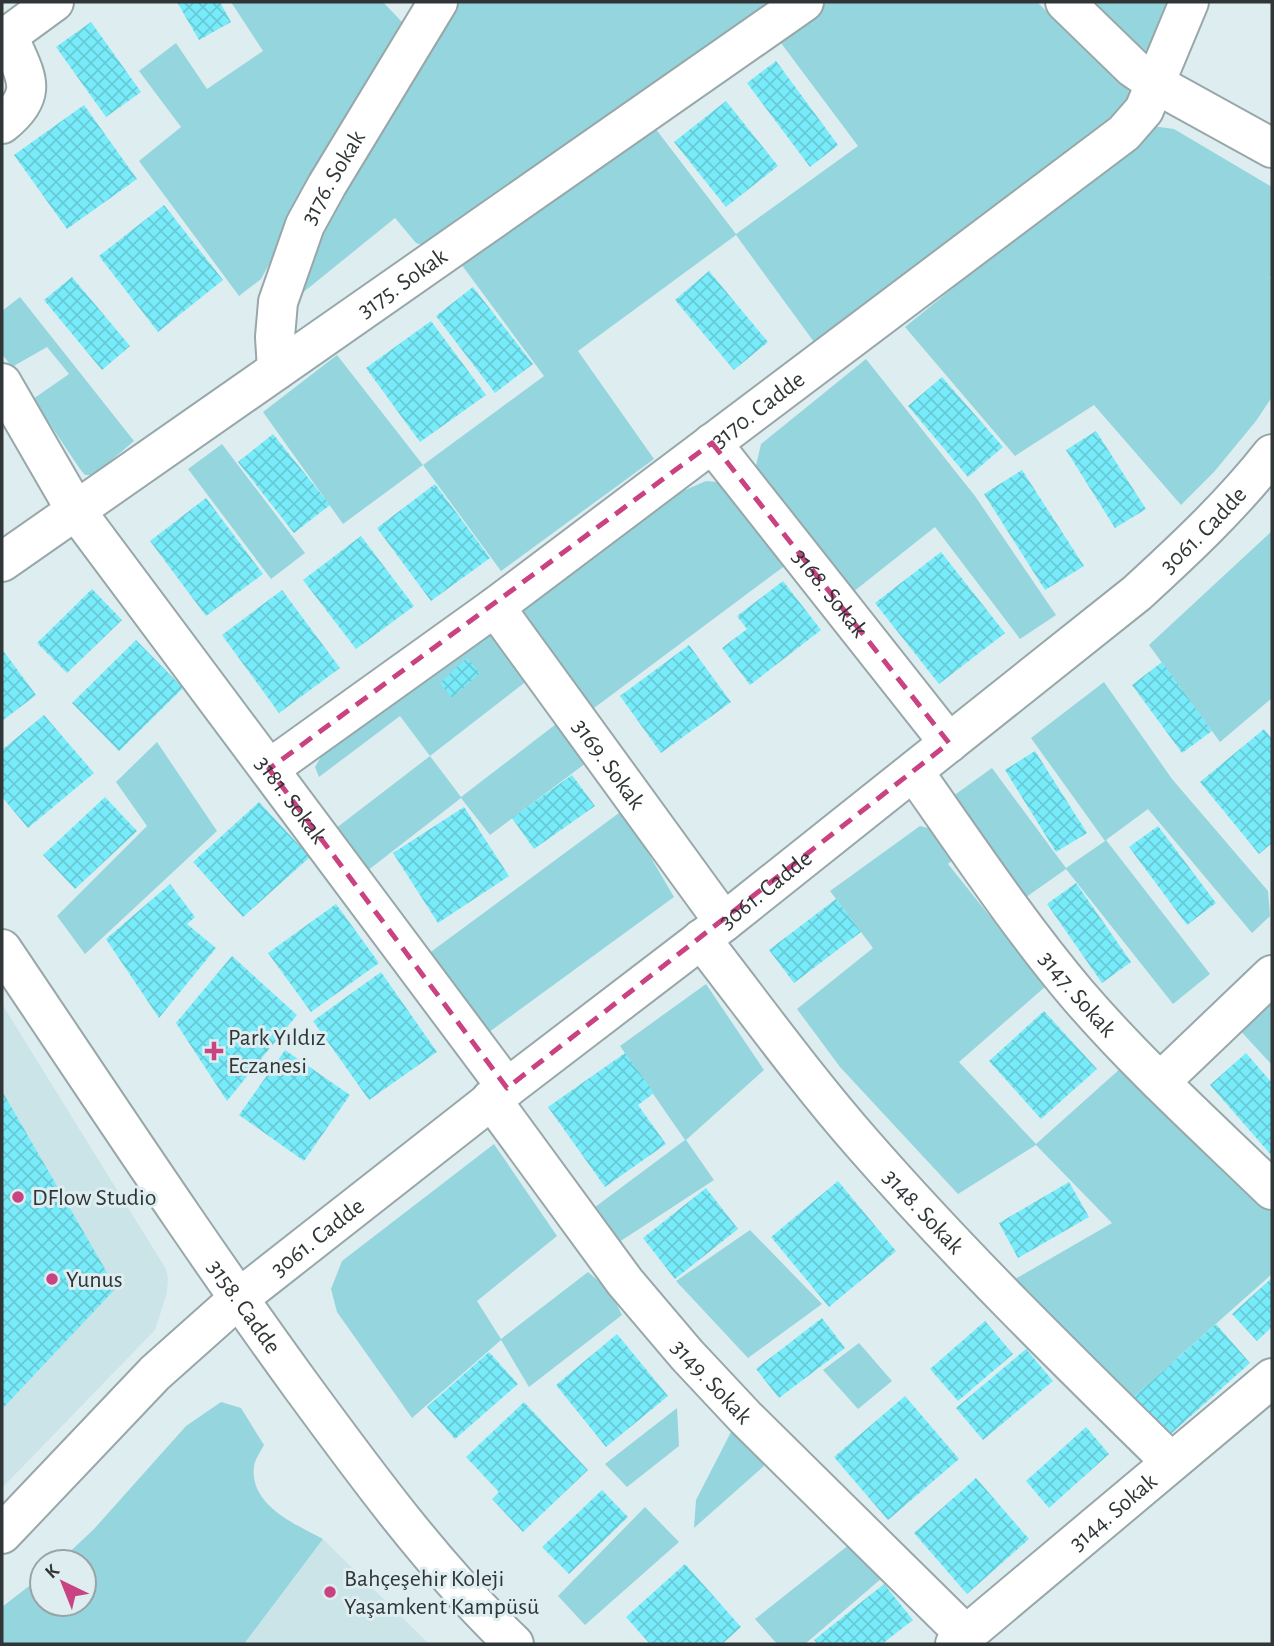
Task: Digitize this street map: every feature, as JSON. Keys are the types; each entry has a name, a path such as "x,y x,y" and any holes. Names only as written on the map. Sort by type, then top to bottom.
{"street":[{"path":"2,124 23,103 28,85 5,37 54,2"},
{"name":"3176. Sokak","path":"277,370 275,337 278,302 305,225 438,2"},
{"name":"3175. Sokak","path":"2,562 804,2"},
{"path":"1065,2 1133,68 1156,84 1272,148"},
{"name":"3170. Cadde","path":"269,769 495,607 1124,133 1144,110 1189,2"},
{"name":"3181. Sokak","path":"2,383 76,511 269,769 499,1094"},
{"name":"3168. Sokak","path":"712,443 949,743"},
{"name":"3061. Cadde","path":"2,1534 155,1373 238,1299 499,1094 713,931 1137,593 1246,488 1272,454"},
{"name":"3169. Sokak","path":"495,607 713,931"},
{"name":"3147. Sokak","path":"914,772 1008,906 1059,973 1160,1082 1272,1190"},
{"name":"3148. Sokak","path":"713,931 823,1096 897,1182 1021,1314 1171,1462"},
{"name":"3158. Cadde","path":"2,949 238,1299 340,1438 432,1557 514,1644"},
{"path":"1160,1082 1272,975"},
{"name":"3149. Sokak","path":"499,1094 625,1282 739,1410 960,1640"},
{"name":"3144. Sokak","path":"960,1640 1272,1378"}],"highlighted area":[{"path":"712,443 949,743 507,1088 269,769"}],"shaded area":[{"path":"231,2 383,2 402,22 261,279 239,296 139,161 181,127 139,71 176,43 207,89 263,51"},
{"path":"453,2 769,2 428,247 416,243 395,218 290,303 306,251"},
{"path":"827,2 1037,2 1130,92 1127,113 814,342 736,235 578,351 654,459 501,571 423,465 544,376 461,264 655,128 736,234 858,146 778,39"},
{"path":"1086,2 1177,2 1154,58"},
{"path":"1152,126 1174,129 1272,187 1272,397 1214,472 1181,505 1094,405 1015,456 905,327"},
{"path":"20,297 134,441 94,475 85,475 80,469 33,399 69,374 47,347 12,367 2,354 2,311"},
{"path":"337,355 423,465 343,524 263,412"},
{"path":"866,359 975,496 1056,615 1020,639 935,527 848,596 755,470 761,444"},
{"path":"222,444 305,553 271,579 188,469"},
{"path":"706,481 717,482 733,491 794,559 590,711 521,616 524,607 660,501"},
{"path":"1272,531 1272,698 1220,742 1149,645"},
{"path":"488,634 494,634 528,680 430,756 400,716 319,777 315,767 325,750"},
{"path":"1104,682 1172,779 1268,891 1270,916 1252,933 1148,809 1106,840 1210,974 1173,1004 1066,869 1022,900 949,799 992,768 1066,868 1105,841 1031,738"},
{"path":"560,721 590,760 490,835 461,798 367,871 335,829 430,756 461,797"},
{"path":"157,742 217,831 85,954 57,916 147,826 116,782"},
{"path":"623,810 674,897 485,1035 428,954"},
{"path":"920,826 932,829 957,856 948,864 1046,986 959,1062 1036,1144 1121,1068 1272,1213 1272,1274 1129,1401 1010,1282 1112,1223 1036,1145 958,1194 840,1067 797,1009 873,948 830,891"},
{"path":"706,984 764,1070 686,1140 714,1180 613,1246 587,1213 685,1140 620,1046"},
{"path":"1272,991 1272,1065 1236,1026"},
{"path":"2,1004 166,1269 168,1278 167,1293 155,1330 2,1488"},
{"path":"494,1144 557,1236 477,1301 501,1339 588,1272 610,1291 622,1315 529,1387 501,1340 412,1418 337,1312 331,1289 342,1261"},
{"path":"750,1230 822,1304 748,1358 676,1281"},
{"path":"859,1343 892,1381 858,1409 823,1370"},
{"path":"221,1402 241,1408 264,1445 254,1466 254,1480 259,1492 276,1512 323,1539 244,1644 2,1644 2,1607 28,1587 28,1618 98,1618 98,1548 74,1548 186,1426"},
{"path":"677,1408 679,1446 627,1487 605,1464"},
{"path":"731,1432 765,1465 694,1528 696,1500"},
{"path":"645,1507 679,1542 585,1625 558,1596"},
{"name":"Bahçeşehir Koleji Yaşamkent Kampüsü","path":"323,1539 429,1644 244,1644"},
{"path":"850,1544 882,1578 805,1644 777,1644 755,1619"}],"building":[{"path":"177,2 220,2 231,22 199,40"},
{"path":"91,22 141,92 106,117 56,47"},
{"path":"776,61 838,145 810,167 747,83"},
{"path":"726,101 778,166 726,207 674,142"},
{"path":"84,105 137,179 67,229 14,155"},
{"path":"164,205 223,280 158,332 99,256"},
{"path":"709,271 768,342 734,370 675,300"},
{"path":"72,277 130,346 102,370 44,300"},
{"path":"473,287 533,364 495,393 436,316"},
{"path":"431,321 486,395 420,442 366,368"},
{"path":"942,377 1003,447 968,477 908,406"},
{"path":"1096,431 1146,509 1115,528 1066,450"},
{"path":"273,434 330,505 294,533 238,462"},
{"path":"1022,470 1084,566 1045,590 984,494"},
{"path":"435,484 490,558 431,601 377,528"},
{"path":"206,498 263,574 206,616 150,541"},
{"path":"361,536 414,606 356,649 303,580"},
{"path":"941,552 1005,633 939,684 875,603"},
{"path":"783,581 821,630 750,685 722,648 747,629 737,616"},
{"path":"92,589 122,620 67,673 37,643"},
{"path":"282,590 340,668 279,713 222,635"},
{"path":"136,640 183,688 119,751 72,703"},
{"path":"689,645 731,702 661,753 620,696"},
{"path":"2,649 36,695 2,721"},
{"path":"467,658 480,673 452,698 440,683"},
{"path":"1162,662 1212,731 1182,753 1132,685"},
{"path":"44,715 94,773 28,828 2,797 2,750"},
{"path":"1264,729 1272,739 1272,843 1259,854 1200,782"},
{"path":"1035,751 1087,833 1056,852 1005,770"},
{"path":"572,775 595,806 534,849 512,818"},
{"path":"105,797 137,831 75,889 43,855"},
{"path":"259,802 310,857 243,917 193,862"},
{"path":"464,807 509,876 438,923 393,853"},
{"path":"1158,826 1216,903 1187,925 1129,847"},
{"path":"1076,883 1131,962 1102,983 1047,904"},
{"path":"170,884 195,917 187,924 216,948 159,1018 106,939"},
{"path":"836,899 861,932 794,983 769,950"},
{"path":"336,904 379,963 311,1012 268,953"},
{"path":"232,956 297,1015 227,1101 176,1023"},
{"path":"381,972 437,1052 369,1100 313,1021"},
{"path":"1044,1011 1097,1069 1041,1119 989,1061"},
{"path":"285,1050 350,1095 304,1161 239,1115"},
{"path":"625,1053 654,1093 638,1105 666,1144 605,1187 548,1107"},
{"path":"1246,1053 1272,1083 1272,1156 1210,1085"},
{"path":"2,1091 116,1288 2,1409"},
{"path":"838,1181 896,1251 829,1307 771,1237"},
{"path":"1069,1182 1089,1217 1018,1258 999,1223"},
{"path":"706,1188 738,1229 675,1279 643,1238"},
{"path":"1272,1278 1272,1327 1257,1341 1232,1314"},
{"path":"822,1318 845,1348 779,1398 756,1369"},
{"path":"985,1321 1013,1354 958,1401 930,1369"},
{"path":"1216,1324 1250,1363 1164,1440 1129,1401"},
{"path":"617,1334 668,1396 606,1447 556,1385"},
{"path":"1026,1349 1053,1381 983,1440 956,1408"},
{"path":"489,1352 518,1384 455,1439 427,1407"},
{"path":"905,1396 959,1459 888,1520 834,1457"},
{"path":"524,1402 588,1470 523,1532 492,1499 499,1492 466,1457"},
{"path":"1086,1427 1109,1454 1049,1508 1026,1481"},
{"path":"976,1478 1029,1539 967,1594 914,1533"},
{"path":"602,1490 628,1517 569,1574 542,1547"},
{"path":"685,1564 741,1627 722,1644 650,1644 626,1617"},
{"path":"884,1584 913,1620 882,1644 818,1644 814,1640"}],"place":[{"name":"Park Yıldız Eczanesi","path":"214,1051"},
{"name":"DFlow Studio","path":"18,1197"},
{"name":"Yunus","path":"52,1279"},
{"name":"Bahçeşehir Koleji Yaşamkent Kampüsü","path":"330,1592"}]}
